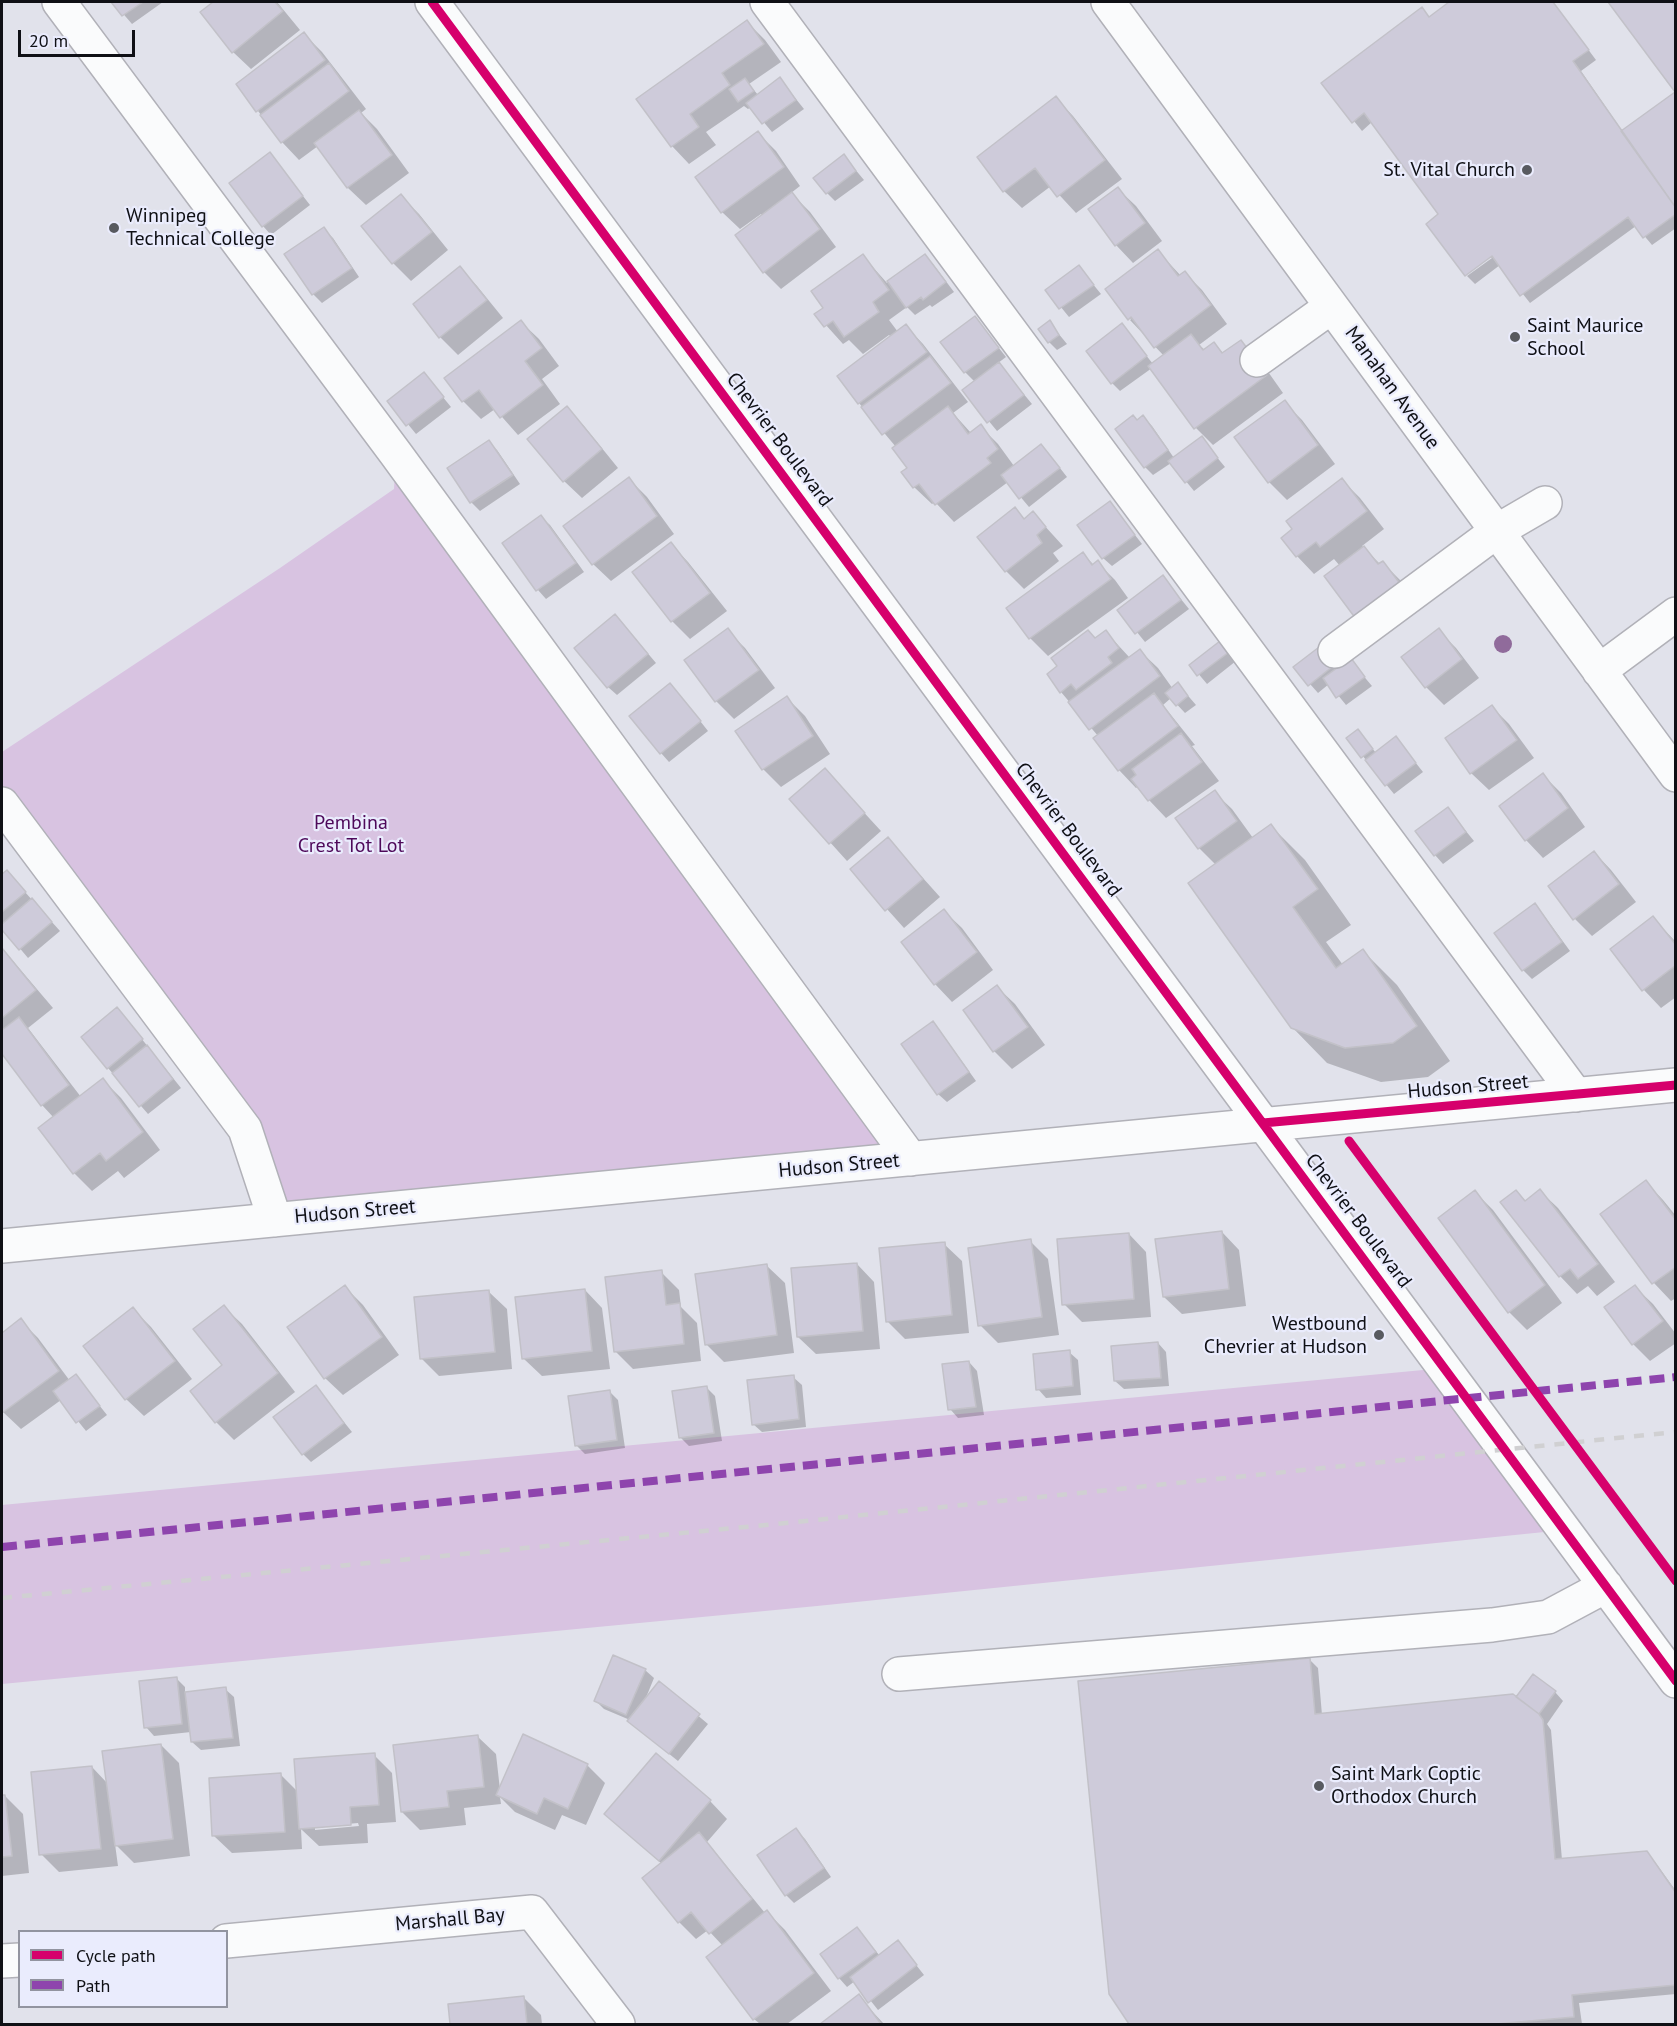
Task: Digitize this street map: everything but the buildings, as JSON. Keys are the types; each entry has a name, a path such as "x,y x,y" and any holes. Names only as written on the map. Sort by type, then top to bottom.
{"street":[{"path":"59,2 396,454 911,1159"},
{"name":"Chevrier Boulevard","path":"432,2 1676,1681"},
{"path":"768,2 1576,1095"},
{"name":"Manahan Avenue","path":"1108,2 1676,775"},
{"path":"1257,360 1331,307"},
{"path":"1335,651 1497,531 1545,503"},
{"path":"1599,671 1676,614"},
{"path":"2,804 245,1129 275,1220"},
{"name":"Hudson Street","path":"2,1245 1676,1085"},
{"path":"899,1674 1492,1625 1548,1617 1606,1586"},
{"name":"Marshall Bay","path":"228,1941 532,1912 618,2025"},
{"path":"2,1961 18,1960"}],"green space":[{"name":"Pembina Crest Tot Lot","path":"396,454 911,1159 275,1220 245,1129 2,804 2,752 280,568 394,489"},
{"path":"1444,1368 1564,1530 817,1606 2,1684 2,1505"}],"railway":[{"path":"2,1598 766,1525 1676,1432"}],"marked path":[{"path":"2,1547 1676,1377"}],"cycle path":[{"path":"432,2 1676,1681"},
{"path":"1263,1123 1676,1085"},
{"path":"1349,1141 1676,1581"}],"place":[{"name":"St. Vital Church","path":"1527,170"},
{"name":"Winnipeg Technical College","path":"114,228"},
{"name":"Saint Maurice School","path":"1515,337"},
{"name":"Westbound Chevrier at Hudson","path":"1379,1335"},
{"name":"Saint Mark Coptic Orthodox Church","path":"1319,1786"}]}
